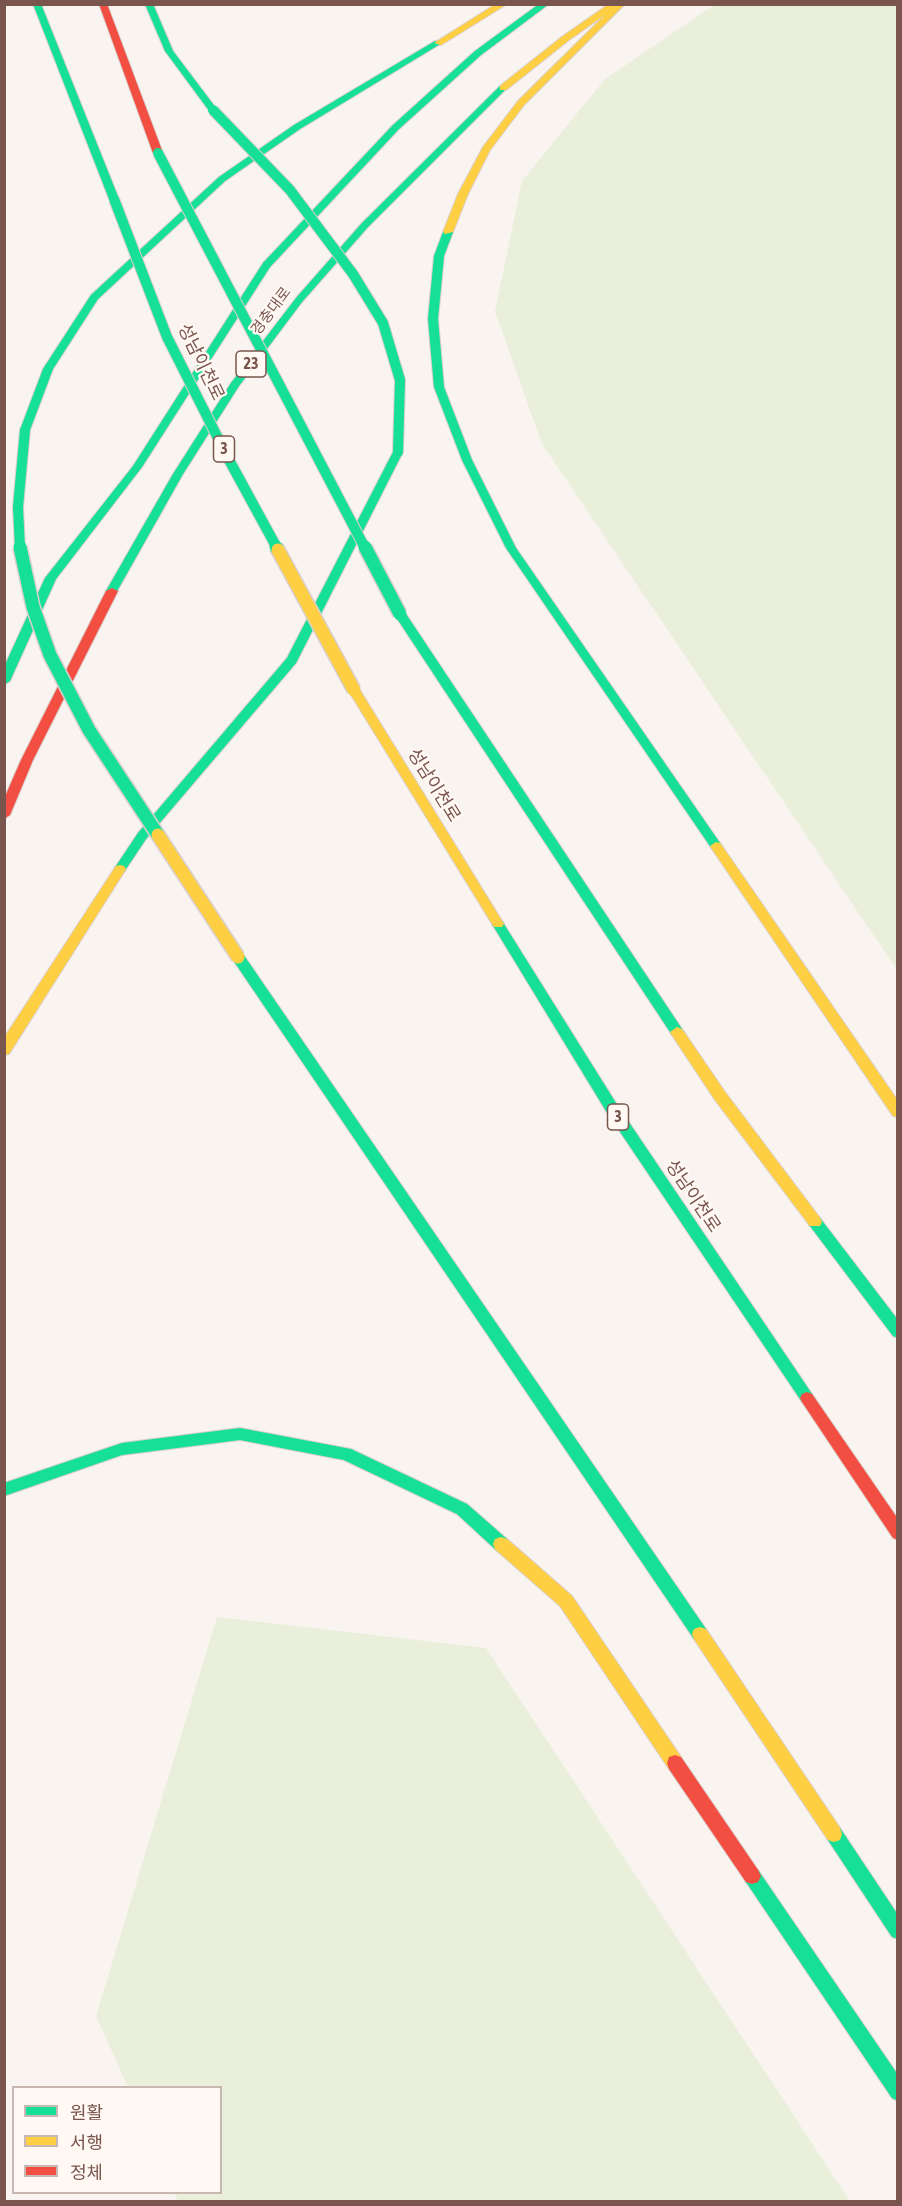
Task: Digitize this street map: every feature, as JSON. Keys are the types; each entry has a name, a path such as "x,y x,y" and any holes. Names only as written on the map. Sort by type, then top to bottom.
{"main road":[{"name":"성남이천로","path":"37,4 167,337 228,458 354,690 611,1107 897,1533"},
{"path":"103,4 158,153 400,614 720,1096 897,1332"},
{"path":"4,1050 142,836 292,660 398,452 400,380 382,323 353,274 290,190 213,110 169,51 149,4"},
{"path":"503,4 297,127 222,179 94,297 48,369 26,430 18,507 20,547 33,607 50,655 89,730 238,957 760,1722 897,1931"},
{"name":"경충대로","path":"4,681 51,578 137,467 266,265 396,127 478,53 545,4"},
{"name":"경충대로","path":"4,815 27,760 131,556 178,474 229,395 292,310 365,225 504,87 566,38 615,4"},
{"path":"621,4 521,103 486,149 463,194 439,256 433,319 439,387 467,460 512,548 897,1112"},
{"path":"4,1490 122,1449 240,1434 346,1454 462,1509 566,1601 897,2092"}],"green space":[{"path":"714,5 897,5 897,970 542,444 495,311 522,181 605,79"},
{"path":"217,1617 486,1648 850,2201 178,2201 174,2194 222,2194 222,2086 128,2086 96,2016"}],"traffic: fast":[{"path":"37,4 114,199"},
{"path":"149,4 169,51 213,110"},
{"path":"4,681 51,578 137,467 266,265 396,127 478,53 545,4"},
{"path":"25,430 48,369 94,297 222,179 297,127 438,43"},
{"path":"112,591 178,474 235,385 299,300 365,225 503,88"},
{"path":"213,110 290,190 353,274 383,323 400,380 398,452"},
{"path":"158,153 400,614"},
{"path":"114,199 167,337 228,458 278,550"},
{"path":"448,232 439,256 433,319 439,387 467,460 511,548 716,846"},
{"path":"25,430 18,507 20,547 33,607 50,655 89,730 158,835"},
{"path":"120,869 142,836 292,660 398,452"},
{"path":"400,614 677,1032"},
{"path":"498,924 611,1107 807,1398"},
{"path":"238,957 700,1634"},
{"path":"815,1222 898,1332"},
{"path":"4,1490 122,1449 240,1434 346,1454 462,1509 501,1544"},
{"path":"834,1834 898,1931"},
{"path":"752,1876 898,2092"}],"traffic: slow":[{"path":"438,43 503,4"},
{"path":"503,88 566,38 615,4"},
{"path":"448,232 463,194 486,149 521,103 621,4"},
{"path":"278,550 354,690"},
{"path":"354,690 498,924"},
{"path":"158,835 238,957"},
{"path":"716,846 898,1112"},
{"path":"4,1050 120,869"},
{"path":"677,1032 720,1096 815,1222"},
{"path":"501,1544 566,1601 675,1763"},
{"path":"700,1634 834,1834"}],"traffic: jam":[{"path":"103,4 158,153"},
{"path":"4,815 27,760 112,591"},
{"path":"807,1398 898,1533"},
{"path":"675,1763 752,1876"}]}
